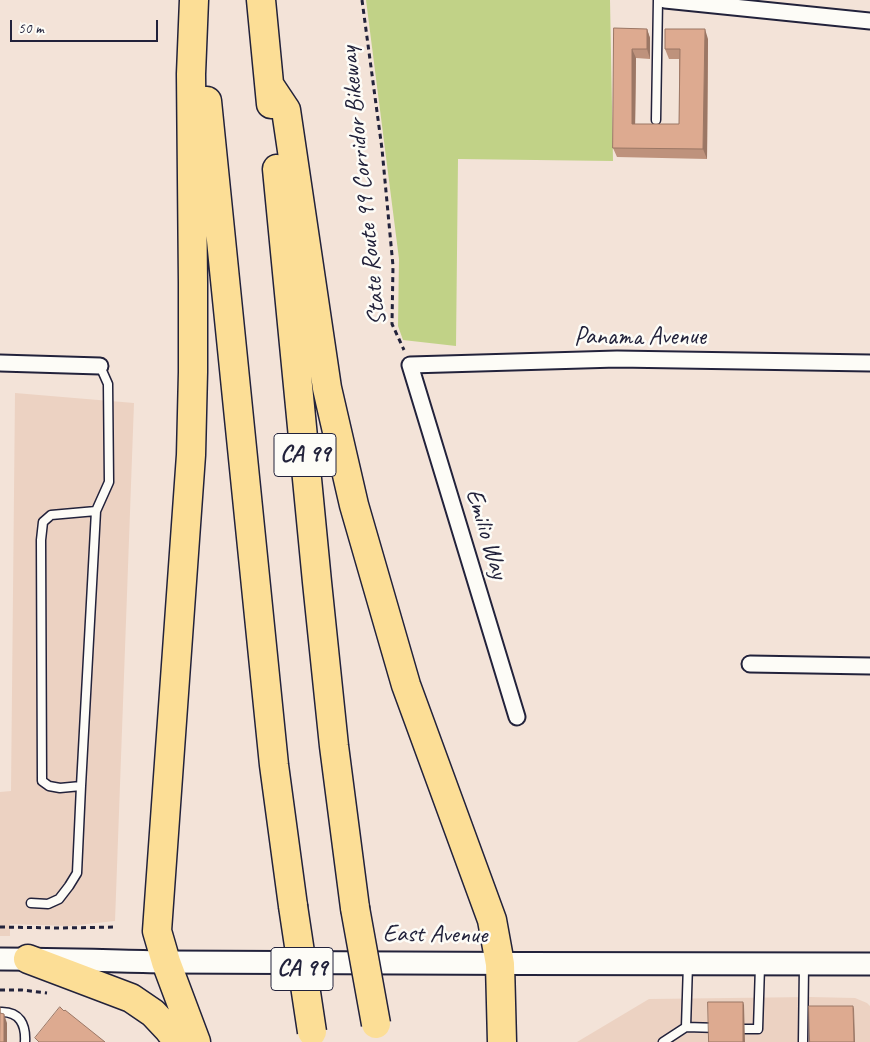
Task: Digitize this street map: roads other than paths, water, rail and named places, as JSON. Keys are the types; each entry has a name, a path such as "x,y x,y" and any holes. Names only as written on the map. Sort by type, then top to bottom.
{"highway":[{"name":"CA 99","path":"195,0 272,745 293,906 313,1037"},
{"path":"195,0 191,74 193,352 191,455 157,931 166,962 196,1042"},
{"name":"CA 99","path":"261,0 318,592 336,755 355,908 377,1033"},
{"path":"270,86 286,110 327,388 354,505 406,685 492,920 500,964 502,1042"},
{"path":"28,959 131,998 153,1013 178,1042"}],"main road":[{"name":"East Avenue","path":"0,959 500,964 870,964"}],"street":[{"path":"665,0 870,21"},
{"name":"Panama Avenue","path":"410,365 617,359 870,363"},
{"path":"0,363 100,366"},
{"name":"Emilio Way","path":"410,365 517,717"},
{"path":"750,664 870,666"}],"lane":[{"path":"656,120 658,0"},
{"path":"31,903 48,904 60,899 77,873 96,511 109,482 108,384 100,366"},
{"path":"81,786 54,787 42,781 41,540 43,522 51,515 96,511"},
{"path":"686,1027 688,963"},
{"path":"663,1042 686,1027 758,1029 760,964"},
{"path":"803,1042 804,964"},
{"path":"0,1012 11,1014 21,1020 26,1033 25,1042"}]}
